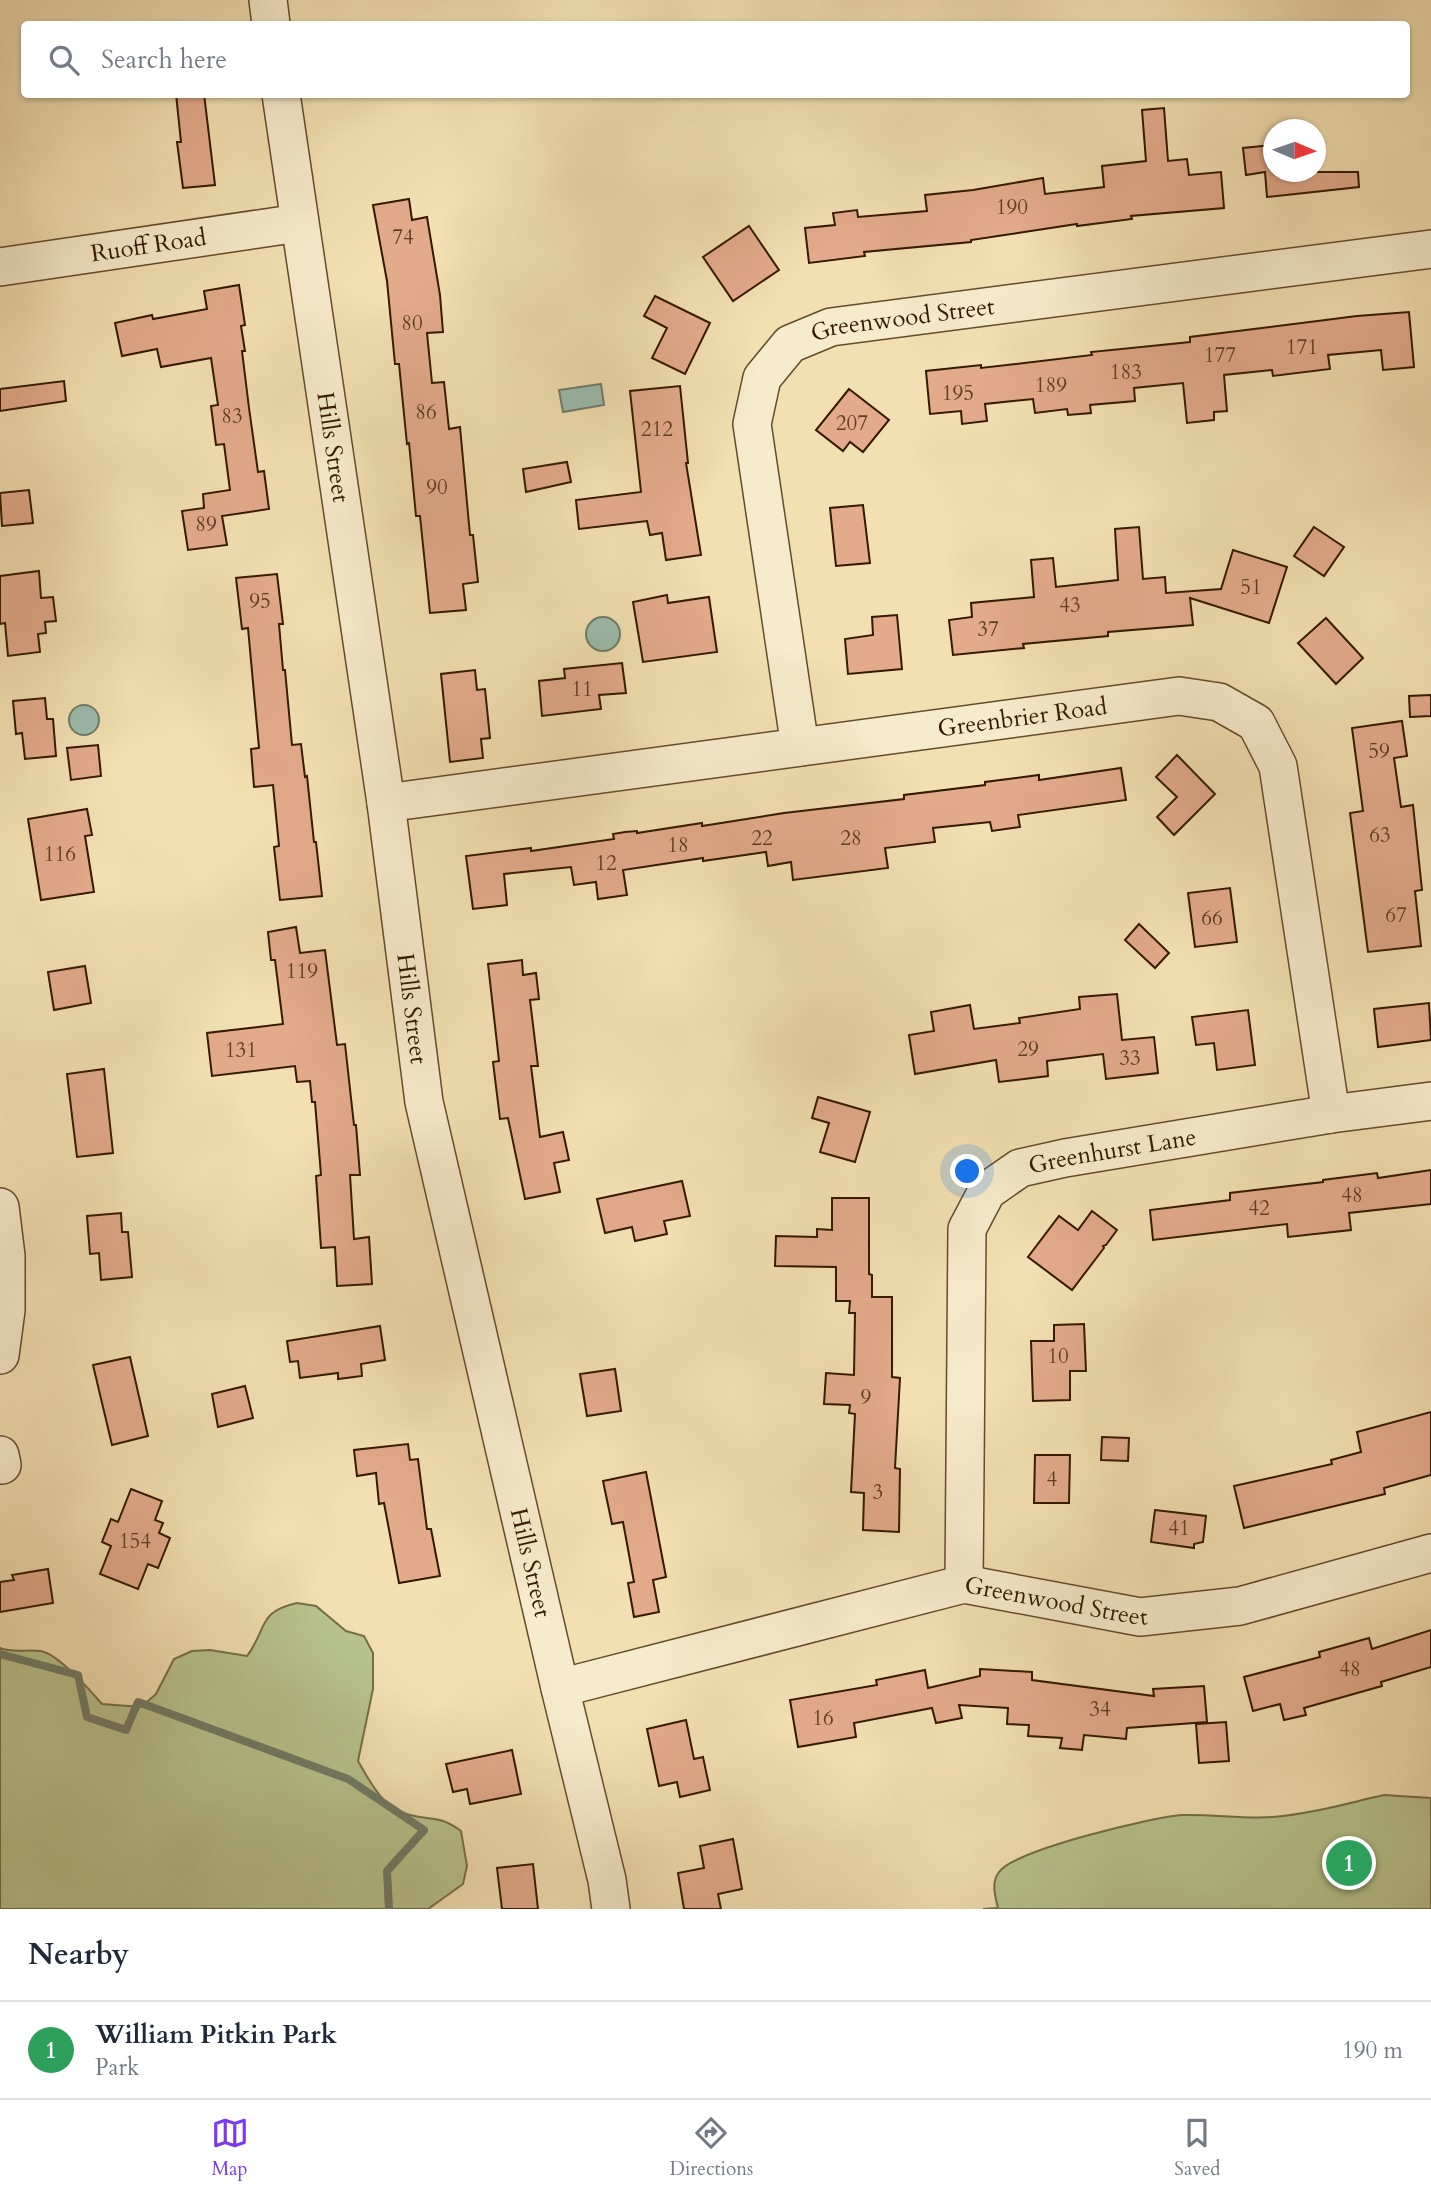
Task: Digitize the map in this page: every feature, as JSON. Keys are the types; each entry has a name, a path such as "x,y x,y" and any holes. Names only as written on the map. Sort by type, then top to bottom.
{"street":[{"path":"268,0 271,21"},
{"name":"Hills Street","path":"282,98 386,803 424,1102 607,1880 611,1909"},
{"name":"Ruoff Road","path":"0,267 299,223"},
{"name":"Greenwood Street","path":"800,747 752,424 762,378 790,344 831,327 1431,249"},
{"name":"Greenbrier Road","path":"386,803 1179,696 1219,702 1256,723 1278,766 1331,1114"},
{"name":"Greenhurst Lane","path":"964,1584 967,1229 987,1191 1020,1168 1054,1161 1331,1114 1431,1101"},
{"path":"0,1207 6,1256 6,1310 0,1355"},
{"name":"Greenwood Street","path":"560,1688 964,1584 1140,1617 1240,1606 1431,1553"}],"green space":[{"path":"297,1603 316,1606 346,1631 364,1636 373,1653 373,1689 358,1761 378,1794 392,1807 410,1815 441,1820 461,1831 467,1866 463,1884 428,1909 0,1909 0,1648 44,1652 66,1667 102,1704 141,1707 156,1694 174,1659 192,1651 210,1650 247,1656 269,1616"},
{"path":"1384,1795 1431,1798 1431,1909 983,1909 998,1908 995,1880 999,1872 1010,1863 1085,1836 1166,1817 1287,1816"}],"shaded area":[{"path":"601,384 604,405 563,412 559,390"},
{"path":"603,617 615,622 620,634 615,646 603,651 591,646 586,634 591,622"},
{"path":"84,705 95,709 99,720 95,731 84,735 73,731 69,720 73,709"}],"building":[{"path":"176,98 204,98 215,185 183,188 177,142 181,142"},
{"path":"1164,108 1168,161 1187,159 1189,175 1221,172 1224,208 1131,216 1132,219 1077,224 971,242 864,252 865,256 809,263 805,228 835,225 833,213 857,210 858,217 927,211 925,195 1043,178 1045,194 1104,187 1102,166 1146,161 1142,110"},
{"path":"1263,146 1263,172 1246,175 1243,148"},
{"path":"1326,172 1358,172 1359,187 1267,197 1266,182 1326,182"},
{"path":"409,199 412,220 427,217 440,295 443,332 427,333 432,383 444,382 449,429 460,427 470,535 473,535 478,582 463,584 466,610 430,613 420,516 416,516 399,364 395,364 387,281 373,205"},
{"path":"749,226 779,270 733,301 703,257"},
{"path":"239,285 245,325 241,326 245,351 242,351 249,408 258,472 264,471 269,509 222,516 227,545 188,550 182,511 204,508 203,494 230,490 224,444 216,445 211,406 218,405 211,358 161,367 157,349 122,356 115,323 152,315 153,319 207,309 204,291"},
{"path":"655,296 710,323 685,374 652,358 667,328 644,316"},
{"path":"1409,312 1414,367 1383,370 1381,350 1328,355 1330,369 1273,376 1272,370 1224,375 1227,411 1214,412 1214,420 1187,423 1183,383 1134,388 1135,401 1090,405 1091,413 1068,415 1067,409 1035,413 1033,399 985,404 987,421 962,424 961,411 930,414 926,371 981,365 981,368 1092,355 1091,352 1190,342 1190,337"},
{"path":"64,381 66,401 0,411 0,389"},
{"path":"680,386 686,463 701,555 666,560 662,533 650,535 647,521 579,529 576,500 641,492 630,391"},
{"path":"849,389 889,420 863,452 850,442 843,451 816,430"},
{"path":"567,462 571,482 526,492 523,469"},
{"path":"29,490 33,523 2,526 0,493"},
{"path":"863,505 870,563 836,566 830,508"},
{"path":"1139,527 1143,579 1165,577 1166,593 1221,589 1233,550 1287,567 1269,623 1190,598 1193,625 1108,632 1108,636 1023,644 1024,648 953,655 949,620 972,617 971,603 1034,597 1031,560 1053,558 1056,587 1118,580 1115,529"},
{"path":"1314,527 1344,547 1324,576 1294,556"},
{"path":"39,571 41,598 53,597 56,621 45,622 46,633 38,634 40,652 8,656 5,623 0,624 0,576"},
{"path":"277,574 283,624 279,624 283,670 292,745 301,744 322,896 280,900 274,847 279,846 273,785 254,787 251,749 259,748 248,628 242,629 236,578"},
{"path":"667,595 668,603 709,597 717,652 643,662 633,602"},
{"path":"897,615 902,669 848,674 845,639 873,635 872,617"},
{"path":"1326,618 1363,658 1336,684 1298,643"},
{"path":"622,663 626,693 599,695 601,709 542,716 539,681 565,678 564,669"},
{"path":"475,670 477,690 485,689 490,738 481,739 483,758 450,762 441,674"},
{"path":"1431,695 1431,716 1410,717 1409,696"},
{"path":"45,698 47,719 53,719 56,756 25,759 22,733 16,734 13,701"},
{"path":"1402,721 1407,756 1394,758 1401,807 1413,805 1422,890 1415,891 1421,946 1368,952 1350,813 1363,811 1352,728"},
{"path":"98,745 101,776 71,780 67,748"},
{"path":"1177,755 1215,794 1174,835 1157,817 1177,797 1156,777"},
{"path":"1121,768 1126,800 1018,815 1020,827 992,831 990,822 933,828 935,842 885,848 888,868 793,880 791,862 768,866 766,852 703,861 703,858 623,870 627,895 598,899 596,882 574,885 571,867 504,874 507,905 473,909 466,856 531,848 531,851 614,839 613,834 625,832 637,833 702,823 702,826 904,799 904,795 985,785 985,782 1039,775 1039,780"},
{"path":"87,809 92,835 85,836 94,892 41,900 28,819"},
{"path":"1230,888 1237,942 1195,947 1188,893"},
{"path":"1139,924 1169,953 1155,968 1125,940"},
{"path":"296,927 300,953 325,950 337,1045 345,1044 356,1125 360,1175 350,1175 354,1239 369,1237 372,1284 337,1286 335,1247 321,1248 316,1176 321,1175 315,1102 312,1102 310,1081 297,1082 295,1066 212,1076 207,1033 283,1024 275,960 271,960 268,932"},
{"path":"522,960 523,975 536,973 539,999 530,1000 538,1066 531,1066 540,1137 563,1132 569,1160 554,1163 560,1192 525,1199 508,1118 500,1119 493,1062 499,1061 488,964"},
{"path":"85,966 91,1003 54,1010 48,972"},
{"path":"1117,994 1122,1040 1154,1037 1158,1073 1106,1079 1103,1054 1047,1061 1048,1076 999,1082 996,1060 915,1074 909,1035 934,1031 931,1012 970,1005 974,1029 1020,1023 1019,1018 1080,1009 1079,997"},
{"path":"1429,1003 1431,1040 1378,1047 1374,1009"},
{"path":"1248,1010 1255,1065 1217,1070 1214,1043 1196,1045 1192,1017"},
{"path":"104,1069 113,1153 77,1157 67,1074"},
{"path":"818,1097 870,1112 855,1162 820,1152 829,1123 812,1118"},
{"path":"1431,1170 1431,1204 1349,1213 1351,1230 1288,1237 1287,1224 1153,1240 1150,1210 1230,1200 1230,1193 1377,1173 1378,1178"},
{"path":"682,1181 690,1216 664,1221 667,1234 635,1241 632,1227 605,1233 597,1199"},
{"path":"832,1198 869,1198 869,1274 872,1275 872,1297 892,1297 892,1377 900,1378 895,1468 900,1469 899,1532 863,1530 864,1493 851,1492 855,1414 849,1413 850,1405 824,1404 826,1373 854,1375 855,1313 849,1313 850,1301 836,1301 836,1267 775,1266 776,1236 817,1237 817,1229 832,1230"},
{"path":"1092,1211 1117,1230 1072,1290 1028,1257 1059,1216 1078,1230"},
{"path":"121,1213 122,1232 128,1232 132,1277 101,1280 99,1253 90,1254 87,1216"},
{"path":"1084,1324 1086,1371 1070,1371 1070,1400 1033,1401 1031,1341 1054,1341 1054,1325"},
{"path":"380,1326 385,1360 361,1364 362,1376 338,1379 338,1373 300,1378 298,1361 290,1362 287,1341"},
{"path":"130,1357 148,1436 112,1445 93,1365"},
{"path":"615,1369 621,1411 587,1416 580,1374"},
{"path":"245,1386 253,1418 218,1427 212,1394"},
{"path":"1431,1412 1431,1475 1384,1488 1385,1494 1244,1528 1234,1486 1332,1464 1331,1460 1361,1452 1357,1432"},
{"path":"1102,1437 1129,1438 1128,1461 1101,1460"},
{"path":"408,1444 410,1460 418,1459 427,1529 431,1529 440,1576 399,1583 384,1503 379,1504 376,1473 357,1476 354,1450"},
{"path":"1035,1455 1070,1455 1069,1503 1034,1503"},
{"path":"646,1472 666,1577 653,1580 659,1612 634,1617 628,1583 634,1582 623,1522 612,1524 603,1481"},
{"path":"131,1489 162,1501 155,1520 163,1523 159,1533 170,1538 158,1568 148,1564 138,1589 100,1574 111,1546 102,1542 111,1519 118,1522"},
{"path":"1155,1510 1206,1516 1203,1542 1194,1544 1194,1548 1151,1542"},
{"path":"48,1569 53,1603 0,1612 0,1582 14,1580 12,1575"},
{"path":"1431,1630 1431,1667 1381,1682 1382,1686 1304,1708 1306,1715 1284,1720 1280,1704 1253,1711 1244,1677 1320,1657 1319,1652 1369,1638 1372,1649"},
{"path":"980,1669 1032,1672 1032,1680 1154,1696 1153,1689 1204,1686 1207,1722 1127,1728 1126,1739 1084,1735 1082,1750 1060,1748 1062,1738 1028,1736 1029,1725 1007,1724 1008,1708 959,1705 962,1718 936,1723 932,1708 854,1723 856,1737 798,1747 790,1700 877,1685 876,1680 925,1670 928,1688 980,1676"},
{"path":"686,1720 694,1759 703,1757 710,1790 680,1797 677,1782 659,1786 647,1729"},
{"path":"1226,1722 1229,1761 1199,1763 1196,1724"},
{"path":"512,1750 521,1794 470,1804 467,1789 453,1792 446,1764"},
{"path":"733,1839 742,1889 718,1894 721,1909 684,1909 678,1873 704,1868 700,1846"},
{"path":"533,1864 538,1909 502,1909 497,1868"}],"waterway":[{"path":"0,1654 78,1675 87,1717 126,1730 138,1702 348,1779 424,1830 387,1871 389,1909"}],"place":[{"name":"William Pitkin Park","path":"1349,1863"}]}
